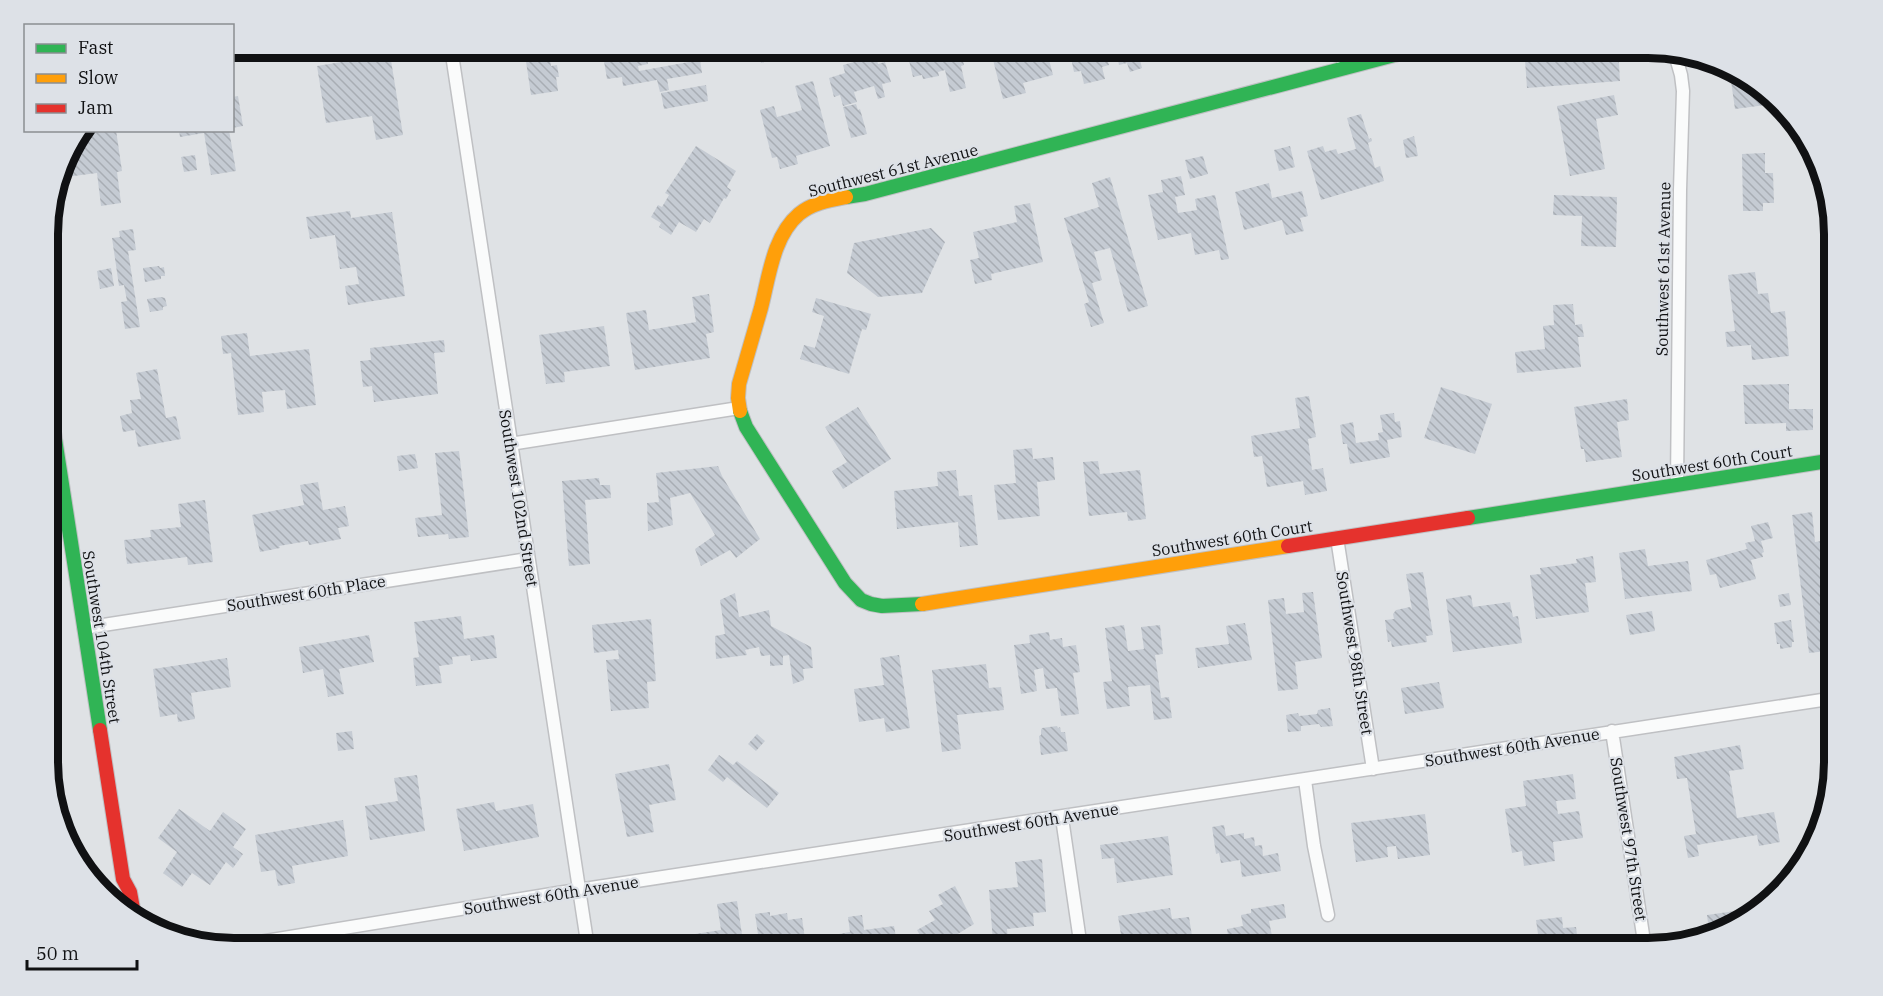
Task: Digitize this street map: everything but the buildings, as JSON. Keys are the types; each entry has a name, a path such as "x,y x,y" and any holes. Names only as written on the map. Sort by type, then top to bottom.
{"street":[{"name":"Southwest 102nd Street","path":"453,58 586,938"},
{"path":"1342,58 1345,68"},
{"name":"Southwest 61st Avenue","path":"739,408 740,384 778,250 785,231 797,215 805,210 823,202 865,194 1383,58"},
{"name":"Southwest 61st Avenue","path":"1677,485 1683,91 1678,61"},
{"path":"510,444 739,408"},
{"name":"Southwest 60th Court","path":"739,408 752,437 845,583 861,600 882,606 919,604 1824,462"},
{"name":"Southwest 104th Street","path":"59,462 123,879 121,896"},
{"name":"Southwest 98th Street","path":"1337,537 1373,769"},
{"name":"Southwest 60th Place","path":"84,628 528,559"},
{"name":"Southwest 60th Avenue","path":"284,938 579,890 1062,818 1824,700"},
{"name":"Southwest 97th Street","path":"1612,731 1644,937"},
{"path":"1305,780 1314,846 1328,915"},
{"path":"1062,818 1080,937"},
{"name":"Southwest 104th Street","path":"123,879 130,892 132,905"}],"traffic: fast":[{"path":"846,197 865,194 1383,58"},
{"path":"740,411 746,427 845,583 861,600 882,606 922,604"},
{"path":"59,462 100,730"},
{"path":"1468,518 1824,462"}],"traffic: slow":[{"path":"740,411 739,384 773,258 783,234 790,223 804,210 821,202 846,197"},
{"path":"922,604 1288,546"}],"traffic: jam":[{"path":"1288,546 1468,518"},
{"path":"100,730 123,879 130,892 132,905"}]}
